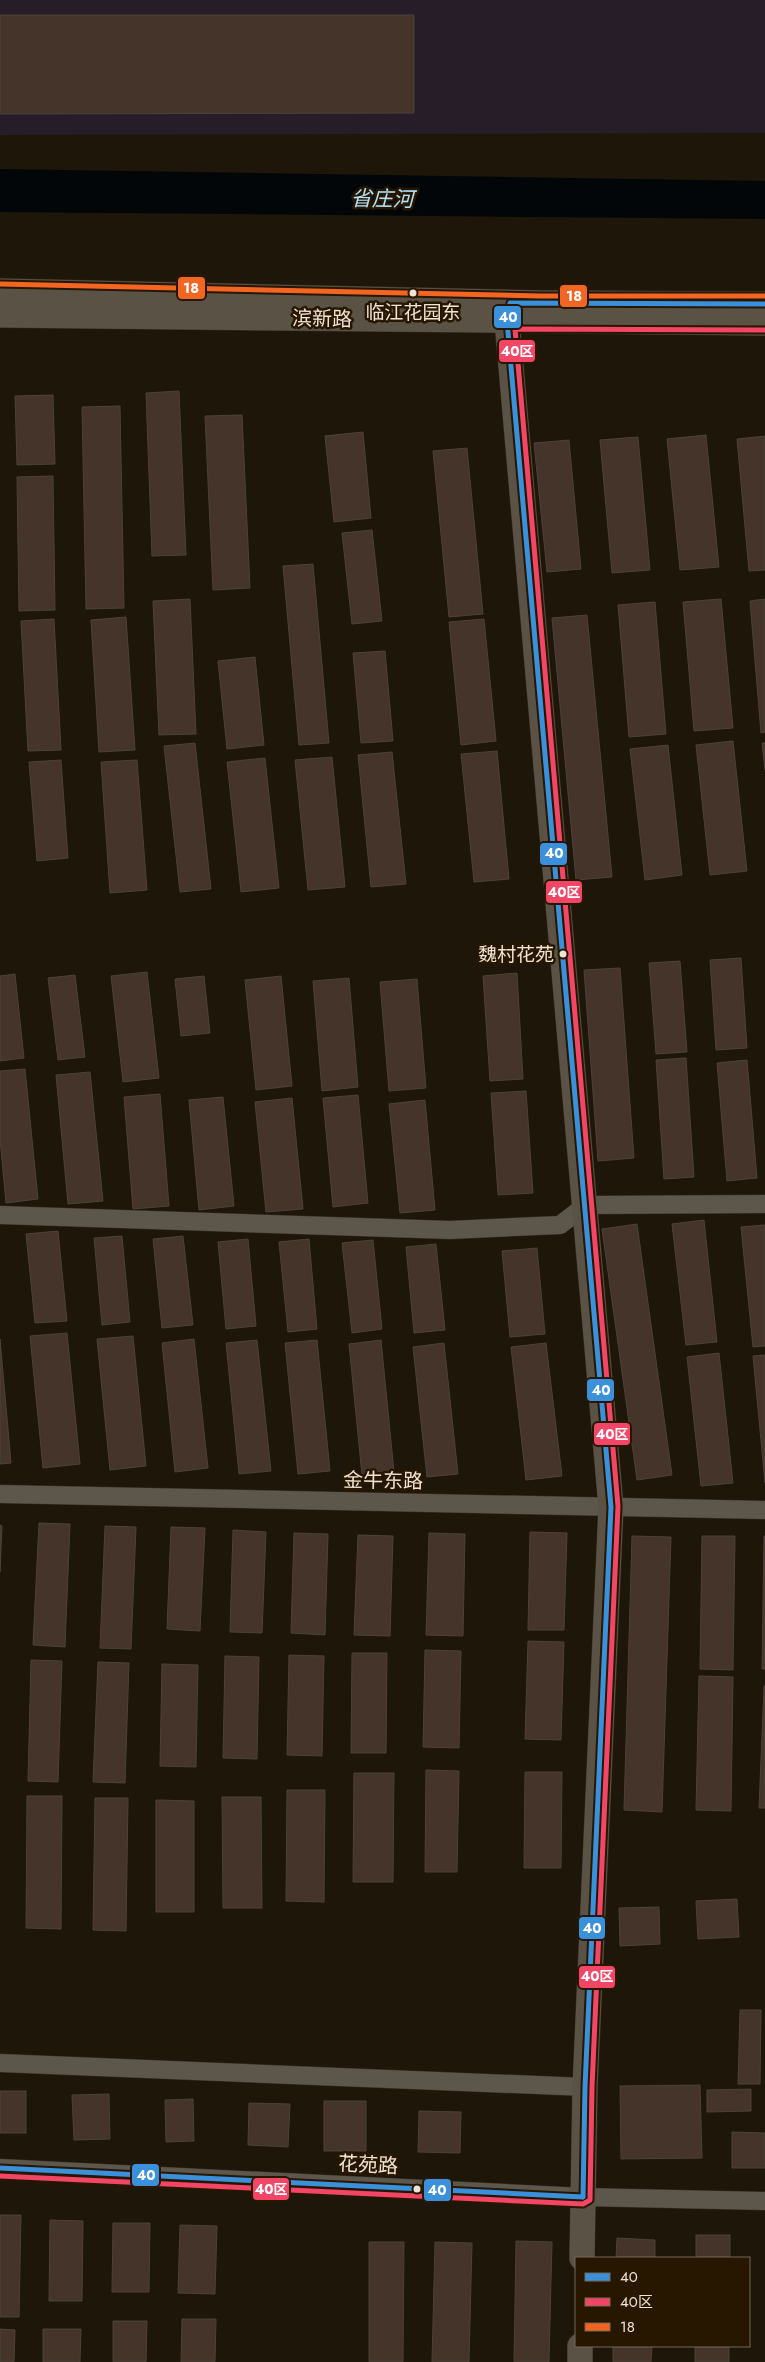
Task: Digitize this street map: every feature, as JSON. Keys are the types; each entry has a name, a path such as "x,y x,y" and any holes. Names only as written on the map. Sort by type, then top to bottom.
{"street":[{"name":"滨新路","path":"0,291 765,323"},
{"name":"滨新路","path":"0,315 508,312 765,304"},
{"path":"508,312 611,1506 585,2087 582,2257"},
{"path":"0,1215 450,1230 560,1225 586,1205 765,1204"},
{"name":"金牛东路","path":"0,1494 765,1510"},
{"path":"0,2063 585,2087"},
{"name":"花苑路","path":"0,2168 583,2197 765,2201"},
{"path":"580,2347 580,2362"}],"shaded area":[{"path":"0,0 765,0 765,133 0,135"}],"water":[{"name":"省庄河","path":"0,169 765,181 765,219 0,212"}],"building":[{"path":"0,15 414,15 414,113 0,114"},
{"path":"179,391 186,555 152,556 146,393"},
{"path":"53,395 55,464 17,465 15,396"},
{"path":"120,406 124,608 86,609 82,407"},
{"path":"242,415 250,588 213,590 205,416"},
{"path":"363,432 371,518 334,522 325,436"},
{"path":"706,435 719,567 680,570 667,439"},
{"path":"765,436 765,570 749,571 737,439"},
{"path":"638,437 650,570 612,573 600,440"},
{"path":"569,440 581,569 547,572 534,443"},
{"path":"467,448 483,614 449,617 433,451"},
{"path":"53,476 55,610 19,611 17,477"},
{"path":"372,530 382,621 352,624 342,533"},
{"path":"313,564 329,743 299,745 283,566"},
{"path":"190,599 196,734 159,735 153,601"},
{"path":"721,599 733,728 694,731 683,602"},
{"path":"765,599 765,732 761,733 750,601"},
{"path":"655,602 666,734 629,737 618,605"},
{"path":"587,615 612,877 576,880 552,618"},
{"path":"126,617 135,750 99,752 91,620"},
{"path":"54,619 61,750 28,751 21,621"},
{"path":"484,619 496,741 461,745 449,622"},
{"path":"385,651 393,741 361,743 353,653"},
{"path":"255,657 264,745 227,749 218,661"},
{"path":"733,741 747,871 710,875 696,745"},
{"path":"195,743 211,889 180,892 164,746"},
{"path":"762,743 765,743 765,770"},
{"path":"668,745 682,875 645,880 630,749"},
{"path":"497,751 509,879 474,882 461,754"},
{"path":"392,752 406,884 371,887 358,755"},
{"path":"332,757 345,887 308,890 295,760"},
{"path":"265,758 279,888 241,892 227,762"},
{"path":"61,760 68,858 37,861 29,762"},
{"path":"137,760 147,890 110,893 101,762"},
{"path":"741,958 747,1048 716,1050 710,960"},
{"path":"680,961 687,1052 656,1054 649,963"},
{"path":"620,968 634,1158 598,1161 584,970"},
{"path":"147,972 159,1078 123,1082 111,976"},
{"path":"517,973 523,1079 490,1081 483,976"},
{"path":"15,974 24,1058 0,1061 0,976"},
{"path":"75,975 85,1057 58,1060 48,978"},
{"path":"204,976 210,1033 181,1036 175,979"},
{"path":"281,976 292,1086 256,1090 245,980"},
{"path":"349,978 358,1087 322,1091 313,981"},
{"path":"417,979 426,1088 389,1091 380,982"},
{"path":"686,1058 694,1177 664,1179 656,1060"},
{"path":"747,1060 757,1178 727,1181 717,1063"},
{"path":"25,1069 38,1199 6,1203 0,1139 0,1071"},
{"path":"90,1072 103,1201 68,1204 56,1075"},
{"path":"526,1091 533,1193 498,1195 491,1093"},
{"path":"160,1094 169,1206 133,1209 124,1097"},
{"path":"358,1095 368,1203 333,1207 323,1098"},
{"path":"223,1097 234,1206 199,1210 189,1100"},
{"path":"292,1098 303,1209 266,1212 255,1102"},
{"path":"425,1100 435,1210 400,1213 389,1104"},
{"path":"704,1220 717,1342 686,1345 672,1224"},
{"path":"637,1224 672,1475 637,1480 602,1229"},
{"path":"765,1225 765,1346 753,1347 741,1227"},
{"path":"58,1231 67,1321 35,1323 26,1234"},
{"path":"122,1236 130,1322 102,1325 94,1238"},
{"path":"183,1236 193,1325 162,1328 153,1239"},
{"path":"248,1239 256,1326 226,1329 218,1242"},
{"path":"309,1239 317,1329 288,1332 279,1242"},
{"path":"373,1240 382,1329 352,1333 342,1243"},
{"path":"436,1244 445,1330 414,1333 406,1247"},
{"path":"537,1248 545,1334 510,1337 502,1251"},
{"path":"67,1333 80,1464 43,1468 30,1336"},
{"path":"133,1336 146,1466 110,1470 97,1339"},
{"path":"0,1339 11,1463 0,1464"},
{"path":"194,1339 208,1468 175,1472 162,1343"},
{"path":"257,1340 271,1471 239,1474 226,1343"},
{"path":"317,1340 330,1471 298,1474 285,1343"},
{"path":"381,1340 394,1472 362,1475 349,1344"},
{"path":"444,1343 458,1474 427,1477 413,1347"},
{"path":"546,1343 562,1476 526,1480 511,1347"},
{"path":"719,1353 733,1483 701,1486 687,1357"},
{"path":"765,1355 765,1483 753,1356"},
{"path":"39,1523 70,1524 65,1647 33,1645"},
{"path":"0,1525 2,1526 0,1572"},
{"path":"105,1526 136,1527 131,1649 100,1648"},
{"path":"171,1527 205,1528 200,1631 167,1629"},
{"path":"233,1530 266,1532 262,1633 230,1632"},
{"path":"530,1532 567,1533 564,1630 528,1630"},
{"path":"294,1533 328,1534 325,1635 291,1633"},
{"path":"429,1533 465,1534 463,1636 426,1635"},
{"path":"358,1535 393,1536 390,1636 354,1635"},
{"path":"632,1536 671,1537 662,1812 624,1810"},
{"path":"702,1536 735,1536 733,1670 700,1669"},
{"path":"764,1536 765,1669 762,1669"},
{"path":"528,1641 564,1642 561,1740 525,1739"},
{"path":"425,1650 461,1651 459,1748 423,1747"},
{"path":"352,1653 387,1653 386,1753 351,1753"},
{"path":"289,1655 324,1656 322,1756 287,1755"},
{"path":"225,1656 259,1657 257,1759 223,1758"},
{"path":"31,1660 62,1661 58,1782 28,1781"},
{"path":"98,1662 129,1663 125,1783 93,1782"},
{"path":"162,1664 198,1665 196,1767 160,1766"},
{"path":"699,1676 733,1677 731,1811 696,1810"},
{"path":"764,1686 765,1808 759,1808"},
{"path":"426,1770 459,1771 457,1872 425,1872"},
{"path":"525,1772 562,1772 561,1868 524,1868"},
{"path":"354,1773 394,1773 393,1882 353,1882"},
{"path":"287,1790 325,1790 324,1902 286,1901"},
{"path":"27,1796 62,1796 61,1929 26,1928"},
{"path":"222,1797 261,1797 262,1908 223,1908"},
{"path":"95,1798 128,1798 126,1931 93,1930"},
{"path":"156,1800 194,1801 194,1912 156,1912"},
{"path":"737,1899 739,1937 698,1939 696,1901"},
{"path":"659,1907 660,1944 620,1946 619,1908"},
{"path":"740,2010 761,2010 760,2084 738,2084"},
{"path":"700,2085 702,2158 621,2159 620,2086"},
{"path":"751,2089 751,2111 707,2112 707,2090"},
{"path":"0,2091 26,2091 26,2133 0,2133"},
{"path":"109,2094 110,2139 74,2140 72,2095"},
{"path":"193,2099 194,2141 166,2142 165,2100"},
{"path":"324,2101 366,2101 366,2151 324,2151"},
{"path":"249,2103 290,2104 288,2147 248,2145"},
{"path":"419,2111 461,2112 460,2153 418,2152"},
{"path":"732,2132 765,2133 765,2168 732,2168"},
{"path":"0,2215 21,2215 19,2317 0,2317"},
{"path":"50,2220 83,2221 82,2301 49,2301"},
{"path":"113,2223 150,2223 149,2292 112,2292"},
{"path":"180,2225 217,2226 215,2294 178,2293"},
{"path":"696,2235 730,2235 730,2257 696,2257"},
{"path":"617,2238 655,2240 655,2257 616,2257"},
{"path":"516,2241 552,2242 549,2362 514,2362"},
{"path":"369,2242 404,2242 403,2362 369,2362"},
{"path":"435,2242 472,2243 469,2362 432,2362"},
{"path":"182,2319 216,2319 215,2362 181,2362"},
{"path":"113,2321 147,2321 146,2362 113,2362"},
{"path":"0,2329 15,2330 14,2362 0,2362"},
{"path":"43,2329 81,2329 80,2362 43,2362"},
{"path":"613,2347 652,2347 651,2362 613,2362"},
{"path":"695,2347 729,2347 729,2362 695,2362"}],"transit line":[{"name":"18","path":"0,284 540,296 765,296"},
{"name":"40","path":"583,2197 585,2087 611,1507 507,321 510,303 765,304"},
{"name":"40区","path":"0,2176 583,2204 590,2200 592,2087 618,1506 515,329 765,330"},
{"name":"40","path":"0,2168 583,2197"}],"place":[{"name":"临江花园东","path":"413,293"},
{"name":"魏村花苑","path":"563,954"}]}
